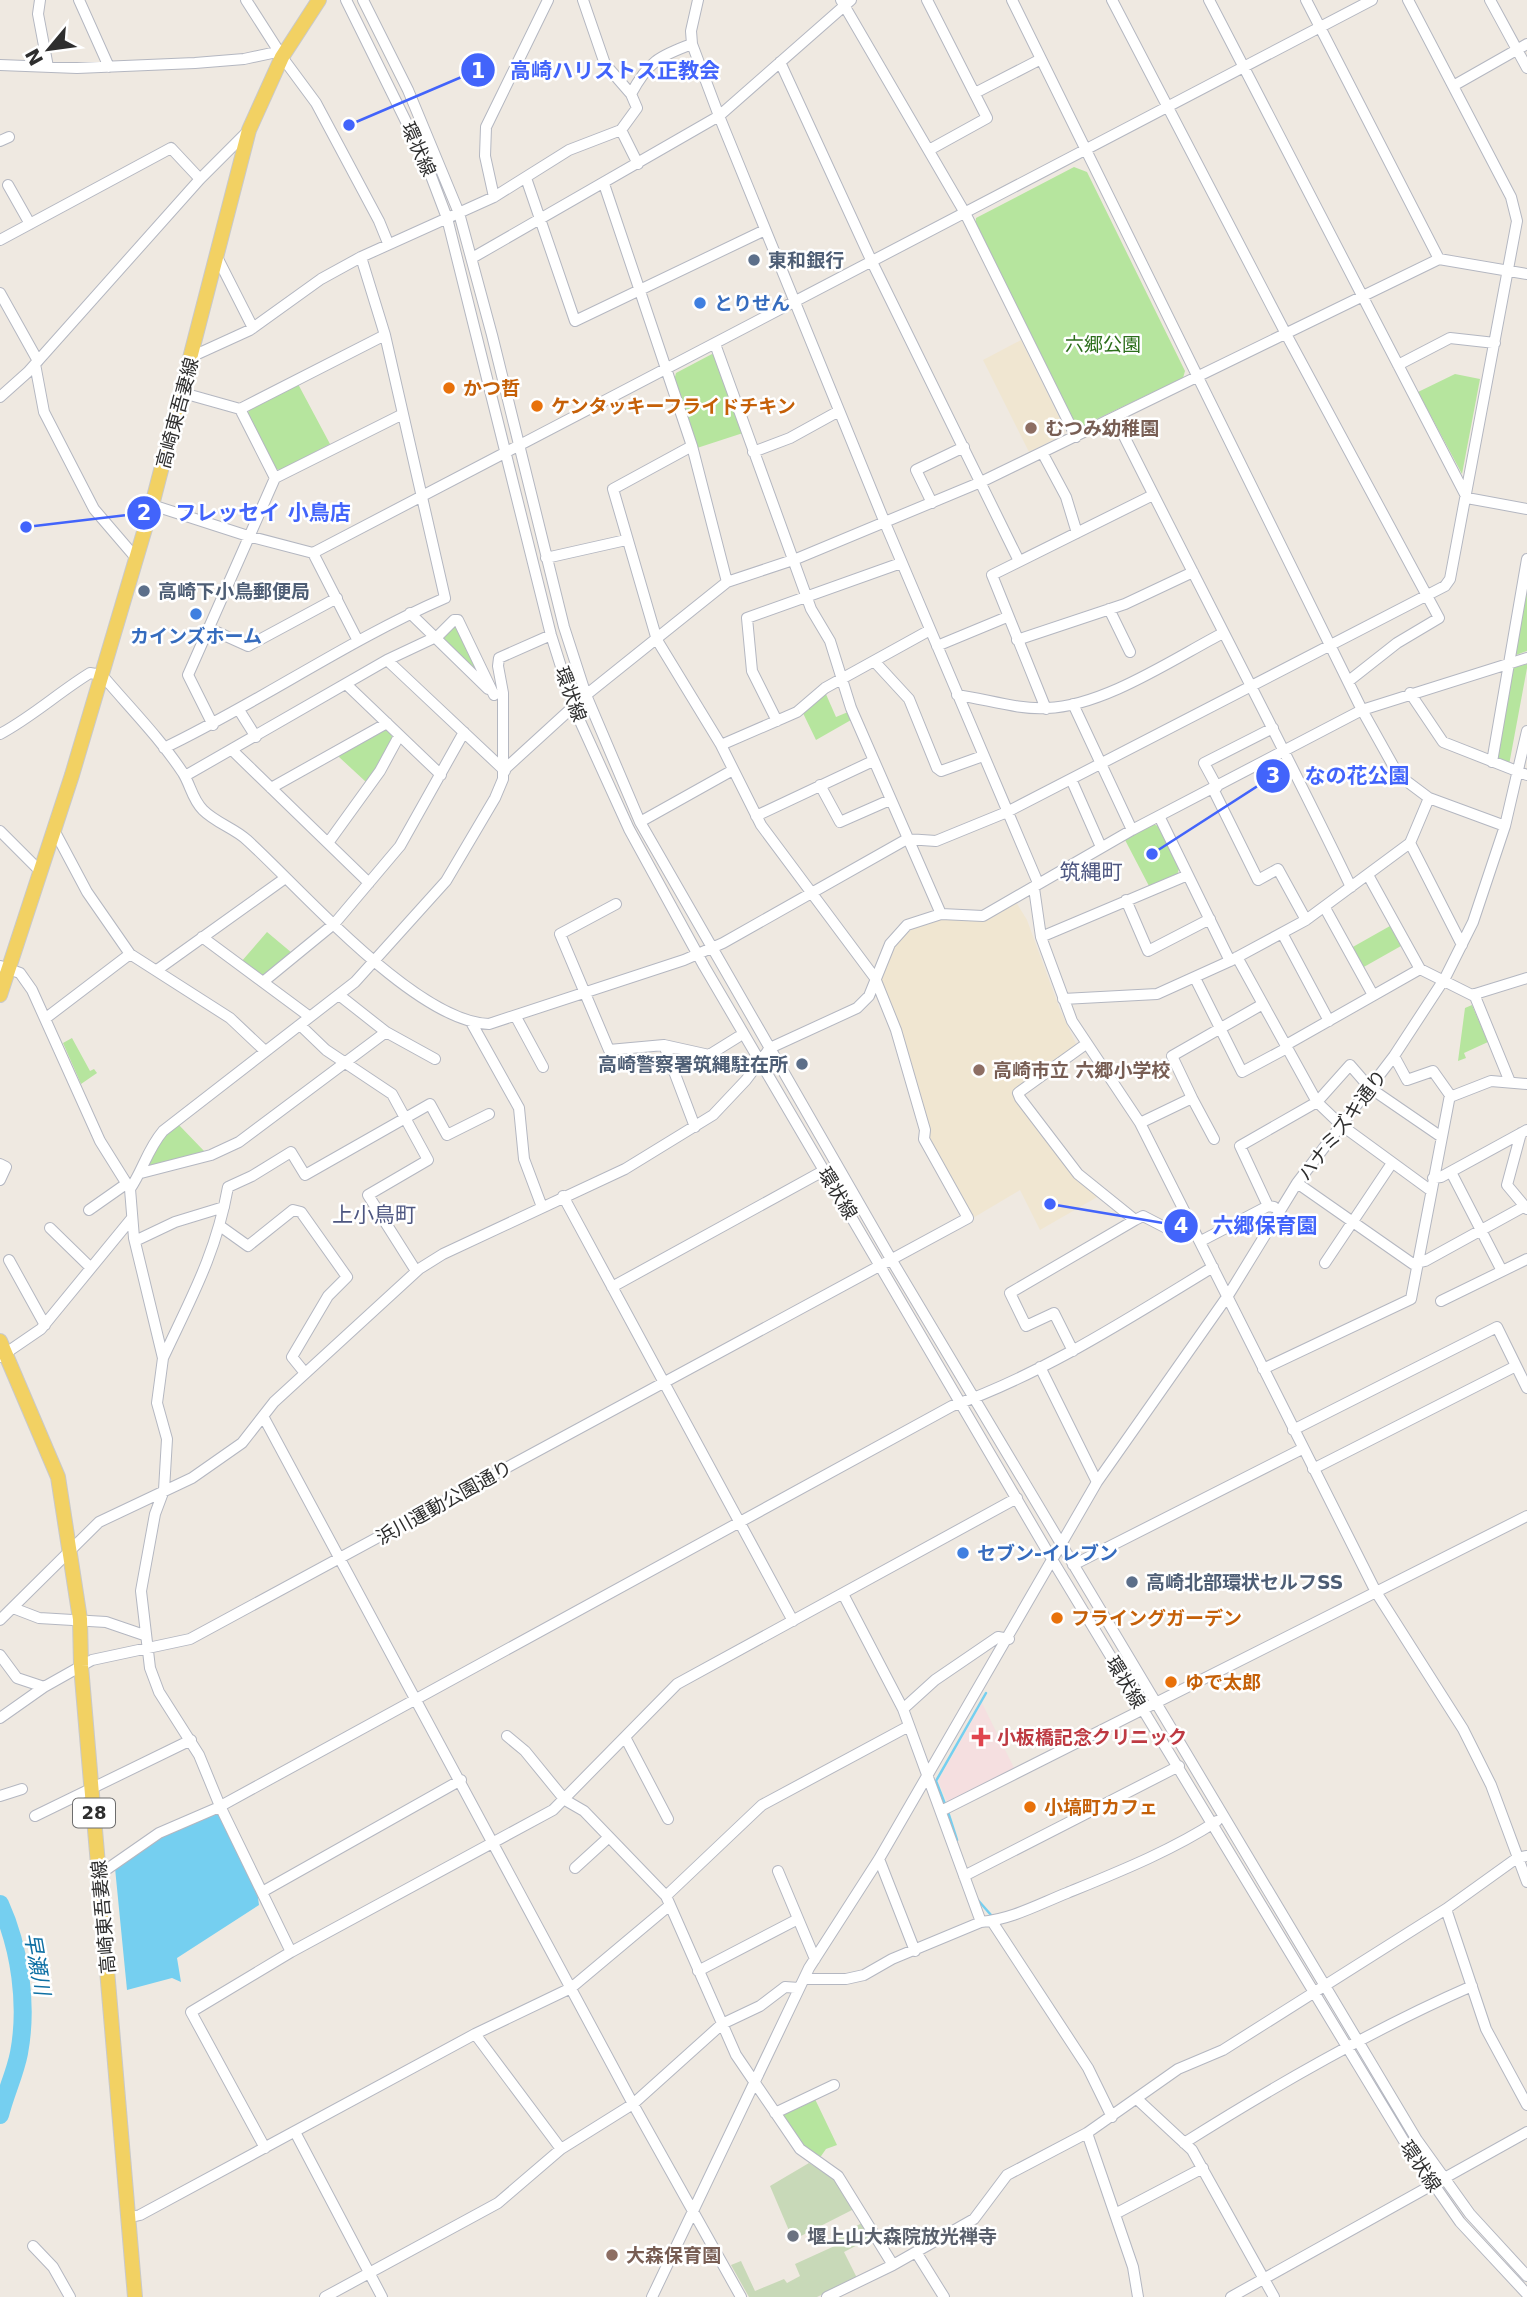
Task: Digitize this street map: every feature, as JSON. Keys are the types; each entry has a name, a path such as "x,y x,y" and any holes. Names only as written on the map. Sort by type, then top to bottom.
{"main road":[{"name":"高崎東吾妻線","path":"0,995 4,968 54,830 152,505 193,356 249,130 282,52 319,0"},
{"name":"高崎東吾妻線","path":"2,1350 58,1477 80,1619 81,1665 135,2297"}],"street":[{"path":"40,0 38,14 48,67"},
{"path":"79,0 109,67"},
{"path":"246,0 316,103 388,243"},
{"name":"環状線","path":"346,0 425,160 447,218 551,635 574,708 629,828 697,954 825,1170 973,1398 1062,1545 1155,1703 1348,2047 1433,2185 1467,2230 1527,2294"},
{"name":"環状線","path":"363,0 408,90 459,213 546,558 586,695 640,822 770,1048 960,1403 1143,1709 1179,1766 1219,1820 1325,1984 1417,2140 1470,2214 1527,2276"},
{"path":"193,356 253,328 321,279 361,257 494,197 569,150 621,130 637,108 631,94 605,64 583,0"},
{"path":"698,0 691,31 692,44 794,303 1036,886 1041,937 1063,999 1086,1044 1140,1122 1376,1592 1463,1730 1491,1785 1522,1857 1527,1882"},
{"path":"927,0 987,118 929,150"},
{"path":"1012,0 1350,680 1362,710 1395,769 1429,798 1505,826"},
{"path":"1112,0 1425,597 1432,603 1439,618 1396,643 1350,680"},
{"path":"1209,0 1467,498"},
{"path":"1307,0 1438,260"},
{"path":"152,505 248,536 313,553 1372,0"},
{"path":"0,734 24,721 42,704 90,673 102,675 185,776 193,798 204,811 246,838 285,878 377,962 425,998 471,1022 489,1024 712,948 907,839 936,841 1007,812 1332,646 1425,597 1444,586 1450,579 1495,343 1516,209 1408,0"},
{"path":"1490,0 1522,47 1527,68"},
{"path":"494,197 485,156 486,127 546,1"},
{"path":"472,258 540,222 719,116 846,2 965,213 1076,437"},
{"path":"631,94 643,71 662,55 692,44"},
{"path":"1453,86 1522,47"},
{"path":"0,65 109,67 244,60 282,52"},
{"path":"975,93 1041,59"},
{"path":"780,62 872,262 1019,561"},
{"path":"0,397 36,362 200,179 249,130"},
{"path":"621,130 638,164"},
{"path":"0,240 171,148 200,179"},
{"path":"526,178 575,321 765,230"},
{"path":"604,184 692,446 726,582"},
{"path":"8,185 30,224"},
{"path":"216,255 253,328"},
{"path":"164,748 213,725 358,641 445,597 385,335 361,257"},
{"path":"505,769 586,695 726,582 796,559 1043,454 1438,260 1527,274"},
{"path":"0,293 36,362 44,412 102,520 136,558"},
{"path":"183,393 240,409 385,335"},
{"path":"1398,365 1450,338 1495,343"},
{"path":"715,344 753,452 796,559 807,596 830,641 851,708 941,914"},
{"path":"240,409 275,478"},
{"path":"753,452 790,438 839,411"},
{"path":"213,725 188,675 275,478 403,414"},
{"path":"1115,418 1250,688 1286,751 1351,887"},
{"path":"692,446 613,489 657,640 721,745 756,816 811,894 876,978"},
{"path":"932,503 916,470 964,447"},
{"path":"1043,454 1066,497 1077,533"},
{"path":"1046,709 992,575 1153,495"},
{"path":"1467,498 1527,509"},
{"path":"546,558 626,540"},
{"path":"313,553 358,641"},
{"path":"1492,762 1527,559"},
{"path":"777,721 752,671 747,618 901,563"},
{"path":"1017,640 1109,609 1193,572"},
{"path":"208,628 248,646 337,598"},
{"path":"1109,609 1130,652"},
{"path":"410,613 494,695"},
{"path":"937,646 1007,617"},
{"path":"185,776 387,660 433,638 454,620 458,620 503,708"},
{"path":"721,745 797,712 825,688 930,631"},
{"path":"957,695 1046,709 1073,704 1109,692 1223,633"},
{"path":"141,1173 142,1161 163,1131 339,995 377,962 446,881 495,798 505,769 499,658 551,635"},
{"path":"0,1620 99,1522 218,1462 242,1443 263,1416 305,1373 416,1271 443,1254 625,1169 695,1127 730,1100 770,1048 857,1008 869,996 890,944 907,925 941,914 983,916 1132,830 1362,710 1527,658"},
{"path":"387,660 505,769"},
{"path":"874,661 909,699 937,768 941,771 983,756"},
{"path":"346,684 441,775"},
{"path":"1410,693 1443,743 1523,774"},
{"path":"1073,704 1132,830"},
{"path":"239,709 256,737"},
{"path":"271,788 387,723"},
{"path":"1273,728 1204,763 1258,880 1278,869 1306,920"},
{"name":"ハナミズキ通り","path":"652,2297 815,1959 879,1859 1009,1639 1097,1482 1228,1294 1297,1183 1394,1056 1444,981 1473,922 1523,774 1527,731"},
{"path":"263,982 335,923 400,846 464,732"},
{"path":"328,843 380,771 399,736"},
{"path":"232,751 369,883"},
{"path":"756,816 873,761"},
{"path":"640,822 733,770"},
{"path":"1071,779 1101,847"},
{"path":"820,786 840,822 890,800"},
{"path":"1063,999 1157,994 1234,959 1306,920 1410,843 1429,798"},
{"path":"1159,816 1210,919 1263,1004 1317,1102 1341,1125 1430,1190"},
{"path":"54,830 87,892 130,954 230,1018 265,1051"},
{"path":"0,831 40,871"},
{"path":"1410,843 1462,945"},
{"path":"1368,874 1420,969 1474,994 1525,979 1527,991"},
{"path":"1041,937 1188,875"},
{"path":"157,970 285,878"},
{"path":"1126,900 1148,951 1210,919"},
{"path":"616,904 560,933 609,1050 664,1045 709,1055 738,1037"},
{"path":"1325,908 1373,995"},
{"path":"1282,933 1329,1021"},
{"path":"202,937 310,1017"},
{"path":"46,1018 130,954"},
{"path":"4,968 20,973 46,1018 100,1141 128,1186 135,1241 163,1358"},
{"path":"1195,978 1218,1029 1242,1072 1420,969"},
{"name":"浜川運動公園通り","path":"0,1718 44,1687 92,1660 190,1639 968,1218 924,1139 925,1130 896,1030 876,978"},
{"path":"1474,994 1510,1082"},
{"path":"339,995 386,1032 435,1059"},
{"path":"1214,1139 1172,1056 1263,1004"},
{"path":"516,1017 542,1067"},
{"path":"471,1022 519,1108 524,1159 542,1207"},
{"path":"300,1025 345,1063 392,1094 407,1117 428,1160 368,1195 416,1271"},
{"path":"89,1210 128,1186 141,1173 212,1154 239,1142 386,1032"},
{"path":"1086,1044 1018,1093 1078,1174 1135,1220"},
{"path":"664,1045 695,1127"},
{"path":"1263,1369 1411,1298 1440,1136 1450,1097 1433,1070 1407,1080 1394,1056"},
{"path":"1268,1206 1240,1146 1317,1102 1350,1065 1370,1088 1440,1136"},
{"path":"1450,1097 1491,1081 1527,1084"},
{"path":"1140,1122 1192,1098"},
{"path":"291,1952 191,1740 159,1692 147,1650 141,1591 155,1514 164,1490 167,1439 157,1403 163,1358 201,1283 220,1226 228,1187 291,1152 305,1175 430,1104 447,1135 489,1114"},
{"path":"1433,1178 1451,1172 1524,1132"},
{"path":"1297,1183 1409,1263 1418,1264 1526,1208 1507,1185 1524,1132"},
{"path":"1325,1262 1392,1163"},
{"path":"0,1164 6,1167 0,1180"},
{"path":"612,1287 825,1170"},
{"path":"1451,1172 1502,1270"},
{"path":"563,1196 793,1620"},
{"path":"1202,1241 1268,1206 1280,1209"},
{"path":"135,1241 176,1222 224,1208"},
{"path":"220,1226 248,1246 293,1210 301,1212 347,1278 328,1296 292,1357 305,1373"},
{"path":"1073,1351 1054,1313 1026,1326 1010,1293 1143,1216 1176,1233 1191,1222"},
{"path":"2,1350 25,1342 45,1325 132,1218"},
{"path":"50,1228 91,1268"},
{"path":"1441,1301 1527,1259"},
{"path":"9,1260 45,1325"},
{"path":"100,1874 159,1833 220,1806 960,1403 1073,1351 1213,1267"},
{"path":"1293,1430 1497,1327 1527,1388"},
{"path":"1313,1469 1516,1366"},
{"path":"1040,1367 1097,1482"},
{"path":"263,1416 633,2104 741,2297"},
{"path":"1073,1565 1302,1449"},
{"path":"265,2148 191,2012 291,1952 553,1811 579,1781 677,1684 1017,1498"},
{"path":"943,1810 1527,1516"},
{"path":"843,1594 903,1709 943,1810 964,1876 987,1922 1088,2068 1112,2117"},
{"path":"13,1608 39,1618 106,1622 144,1635"},
{"path":"903,1709 935,1681 998,1637 1009,1639"},
{"path":"0,1655 17,1678 44,1687"},
{"path":"127,2218 140,2215 475,2034 571,1988 668,1901 762,1805 909,1726"},
{"path":"508,1736 525,1751 565,1800 584,1811 668,1901 722,2024 754,2081 800,2149 838,2176 893,2265"},
{"path":"625,1737 668,1819"},
{"path":"35,1816 191,1740"},
{"path":"964,1876 1179,1766"},
{"path":"261,1892 461,1780"},
{"path":"0,1796 22,1789"},
{"path":"325,2297 498,2203 561,2149 633,2104 722,2024 760,2006 785,1987 864,1975 915,1951 987,1922 1034,1909 1135,1865 1219,1820"},
{"path":"575,1868 609,1837"},
{"path":"827,2297 893,2265 974,2219 1006,2175 1087,2133 1163,2078 1210,2058 1446,1909 1463,1894 1522,1857"},
{"path":"879,1859 915,1951"},
{"path":"778,1871 815,1959"},
{"path":"1446,1909 1486,2029 1527,2105"},
{"path":"698,1971 798,1919"},
{"path":"1184,2143 1348,2047 1472,1986"},
{"path":"475,2034 561,2149"},
{"path":"775,2113 834,2085"},
{"path":"1137,2099 1192,2150 1274,2297"},
{"path":"295,2132 382,2297"},
{"path":"1231,2297 1527,2132"},
{"path":"1087,2133 1138,2284 1138,2297"},
{"path":"1115,2214 1203,2168"},
{"path":"33,2246 53,2267 70,2297"},
{"path":"916,2252 944,2297"}],"shaded area":[{"path":"1021,340 1065,429 1063,435 1029,452 983,360"},
{"name":"高崎市立 六郷小学校","path":"1016,902 1027,920 1059,1007 1077,1046 1014,1093 1099,1196 1040,1230 1020,1190 973,1218 929,1137 880,981 897,940 914,928 944,917 980,920"},
{"name":"小板橋記念クリニック","path":"982,1703 1015,1770 948,1804 938,1781"}],"green space":[{"name":"六郷公園","path":"1074,167 1087,172 1185,371 1183,378 1080,427 1074,426 975,226 976,218"},
{"path":"712,354 717,356 743,433 697,448 674,381 676,373"},
{"path":"1455,374 1480,379 1462,474 1418,392"},
{"path":"298,384 330,444 280,470 275,469 247,415 249,410"},
{"path":"1527,588 1527,651 1516,655 1515,653"},
{"path":"454,625 458,626 483,678 442,641"},
{"path":"1527,664 1509,765 1496,759 1513,668"},
{"path":"825,692 836,717 848,712 851,720 816,740 802,711"},
{"path":"387,728 394,740 366,782 339,757 340,753"},
{"path":"1153,824 1158,826 1179,869 1177,875 1149,886 1124,838"},
{"path":"1390,926 1401,946 1362,968 1351,948"},
{"path":"267,932 292,953 261,978 241,962"},
{"path":"1472,1005 1488,1042 1464,1053 1466,1058 1458,1061 1465,1008"},
{"path":"72,1038 90,1071 94,1069 97,1073 81,1084 63,1043"},
{"path":"178,1124 205,1152 150,1167 147,1164 168,1132"},
{"path":"814,2097 837,2145 826,2149 819,2159 802,2147 781,2114"},
{"path":"809,2163 834,2178 854,2209 793,2240 770,2186"},
{"path":"862,2223 871,2238 844,2252 857,2278 817,2297 749,2297 731,2265 741,2261 755,2291 784,2279 787,2283 800,2276 795,2264 839,2244 836,2237"}],"water":[{"path":"217,1811 257,1890 259,1905 177,1958 181,1982 172,1978 127,1990 115,1868 159,1837"}],"waterway":[{"path":"945,1804 936,1781 986,1693"},
{"path":"948,1812 957,1840"},
{"path":"977,1899 991,1915"},
{"name":"早瀬川","path":"0,1904 17,1958 23,2016 17,2061 0,2115"}],"place":[{"name":"高崎ハリストス正教会","path":"349,125"},
{"name":"東和銀行","path":"754,260"},
{"name":"とりせん","path":"700,303"},
{"name":"かつ哲","path":"449,388"},
{"name":"ケンタッキーフライドチキン","path":"537,406"},
{"name":"むつみ幼稚園","path":"1031,428"},
{"name":"フレッセイ 小鳥店","path":"26,527"},
{"name":"高崎下小鳥郵便局","path":"144,591"},
{"name":"カインズホーム","path":"196,614"},
{"name":"なの花公園","path":"1152,854"},
{"name":"高崎警察署筑縄駐在所","path":"802,1064"},
{"name":"高崎市立 六郷小学校","path":"979,1070"},
{"name":"六郷保育園","path":"1050,1204"},
{"name":"セブン-イレブン","path":"963,1553"},
{"name":"高崎北部環状セルフSS","path":"1132,1582"},
{"name":"フライングガーデン","path":"1057,1618"},
{"name":"ゆで太郎","path":"1171,1682"},
{"name":"小板橋記念クリニック","path":"981,1737"},
{"name":"小塙町カフェ","path":"1030,1807"},
{"name":"堰上山大森院放光禅寺","path":"793,2236"},
{"name":"大森保育園","path":"612,2255"}],"district":[{"name":"筑縄町","path":"1091,872"},
{"name":"上小鳥町","path":"374,1215"}]}
